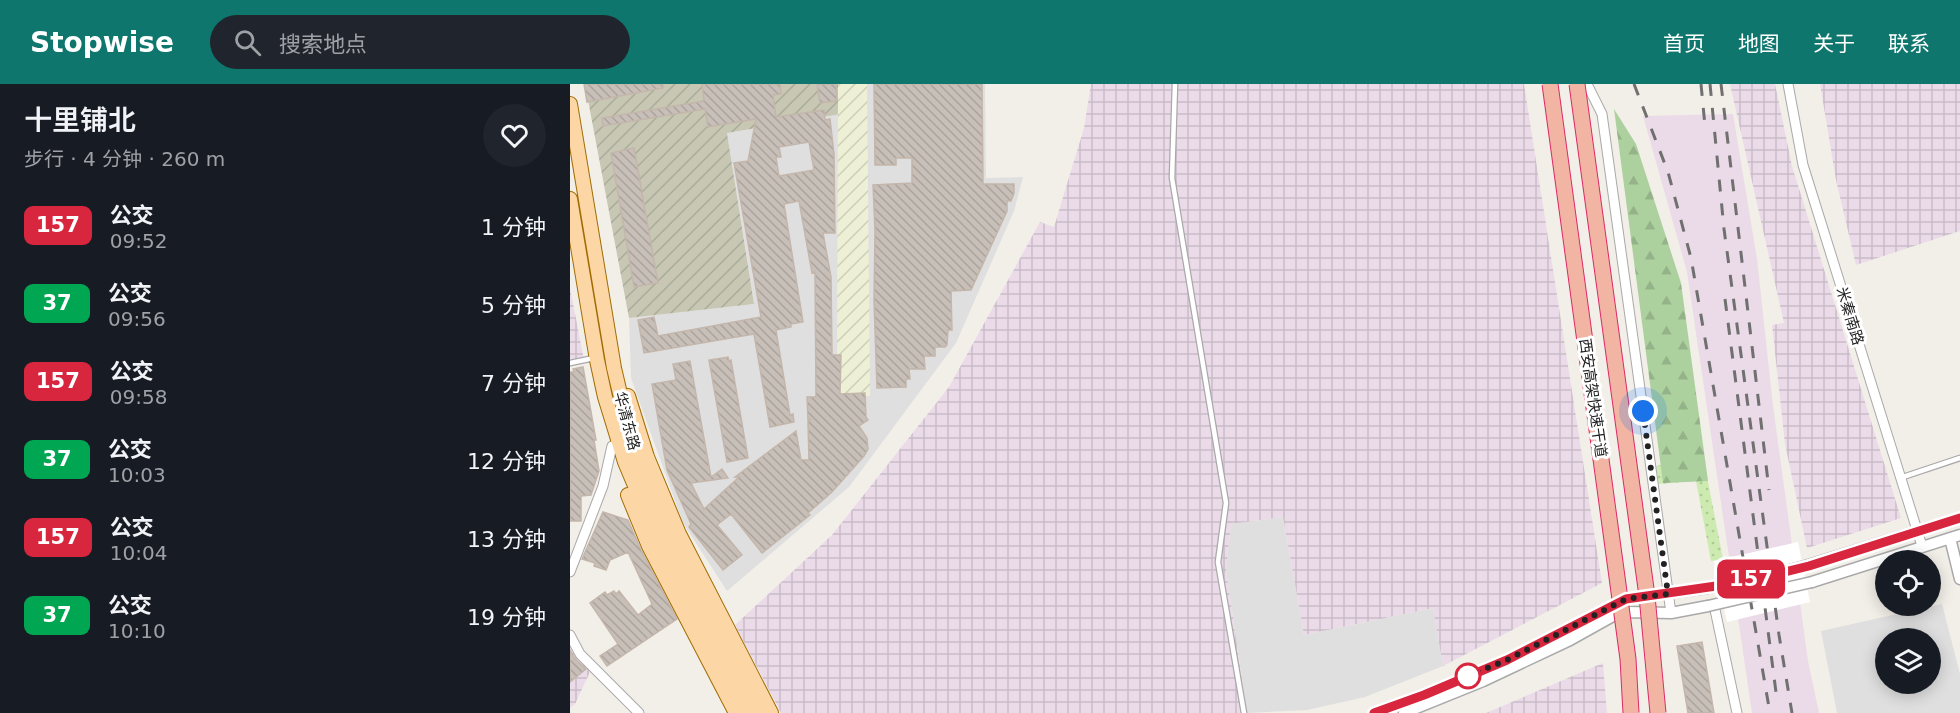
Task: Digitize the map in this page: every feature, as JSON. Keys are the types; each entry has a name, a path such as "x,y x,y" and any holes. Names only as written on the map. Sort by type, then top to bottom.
{"highway":[{"name":"西安高架快速干道","path":"1550,84 1628,659 1631,713"},
{"name":"西安高架快速干道","path":"1577,84 1647,596 1658,713"}],"main road":[{"name":"华清东路","path":"570,104 609,337 633,449 650,494 679,556 760,713"},
{"name":"华清东路","path":"570,199 588,306 594,358 613,428 636,492 660,545 748,713"},
{"path":"609,337 647,457 666,505 771,713"},
{"path":"594,358 595,387 631,502 650,546 736,713"}],"street":[{"path":"1587,84 1602,114 1671,612"},
{"name":"米秦南路","path":"1788,84 1803,165 1922,546"},
{"path":"570,572 603,486 612,446"},
{"path":"1374,713 1507,660 1626,599 1764,577 1809,566 1960,518"},
{"path":"1404,713 1484,681 1570,640 1613,616 1627,612 1671,612 1711,606 1812,582 1955,536 1960,579"},
{"path":"1711,606 1737,713"},
{"path":"570,635 580,654 639,713"}],"lane":[{"path":"1175,84 1172,178 1226,503 1218,562 1244,713"},
{"path":"570,363 594,358"},
{"path":"1900,478 1960,458"}],"shaded area":[{"path":"585,84 841,84 841,114 727,133 754,304 629,318"},
{"path":"838,84 867,84 870,396 837,397"},
{"path":"841,84 985,84 986,178 1023,177 1014,211 956,343 849,487 727,591 683,523 631,378 629,318 754,304 727,133 841,114"},
{"path":"1091,84 1524,84 1602,583 1443,666 1433,608 1304,635 1283,517 1231,524 1226,570 1247,713 781,713 735,625 832,535 949,387 1040,222 1054,227 1084,128"},
{"path":"1730,84 1775,84 1792,166 1901,518 1807,548 1785,444 1772,325 1784,323"},
{"path":"1820,84 1960,84 1960,231 1856,265 1836,180"},
{"path":"1733,114 1757,259 1773,406 1808,661 1819,713 1752,713 1687,272 1643,116"},
{"path":"570,288 584,360 570,362"},
{"path":"1283,517 1304,635 1433,608 1443,666 1365,697 1307,710 1247,713 1226,570 1231,524"},
{"path":"1942,604 1960,674 1960,713 1837,713 1821,631 1888,616 1941,616"},
{"path":"570,639 590,672 575,704 570,708"},
{"path":"1603,663 1607,713 1486,713"}],"green space":[{"path":"1614,109 1636,144 1681,283 1708,481 1663,483"},
{"path":"1703,456 1723,559 1711,561 1696,481 1659,484 1656,466"}],"pier":[{"path":"1798,542 1810,602 1727,622 1714,561"}],"building":[{"path":"584,84 663,84 663,88 587,102"},
{"path":"702,84 780,84 781,94 773,95 776,117 824,110 825,120 830,119 834,154 835,233 823,233 831,277 832,355 841,355 840,394 865,393 868,420 859,426 867,438 868,449 864,456 832,492 808,513 810,515 762,553 731,514 717,525 742,555 723,570 689,527 691,524 667,470 652,384 676,380 673,364 690,361 711,477 722,469 728,478 691,483 704,509 739,477 735,477 796,431 801,460 809,460 808,422 811,419 808,420 807,397 816,397 815,272 812,273 799,201 784,204 803,322 776,330 790,415 793,414 794,422 770,427 754,334 644,353 638,320 654,317 658,336 761,317 734,163 748,161 756,119 708,127 705,109 603,126 602,118 704,101","holes":["809,142 814,170 779,176 776,157 781,157 779,147"]},
{"path":"817,84 836,84 837,101 820,103"},
{"path":"874,84 982,84 983,184 1014,184 1011,201 1007,201 1007,211 971,290 951,291 952,330 948,330 947,345 935,347 935,356 924,356 925,369 909,369 910,379 906,379 906,387 877,388 873,185 912,183 912,158 896,158 896,165 875,165"},
{"path":"634,148 658,283 634,287 611,153"},
{"path":"728,357 729,361 731,360 748,458 727,462 709,360"},
{"path":"583,367 599,471 591,495 581,496 581,521 570,521 570,372"},
{"path":"603,512 628,520 677,619 607,666 600,656 618,644 590,603 605,592 607,595 614,591 616,594 619,591 638,615 652,604 628,552 610,560 606,570 582,559"},
{"path":"1702,642 1714,713 1688,713 1677,646"},
{"path":"570,650 575,659 586,669 570,682"}],"railway":[{"path":"1634,84 1668,172 1691,258 1770,713"},
{"path":"1701,84 1705,126"},
{"path":"1710,84 1724,229 1779,635 1792,713"},
{"path":"1721,84 1769,490"},
{"path":"1725,299 1777,700"}],"bus line":[{"name":"157","path":"1374,713 1507,660 1626,599 1764,577 1809,566 1960,518"}],"route":[{"path":"1468,676 1507,660 1626,599 1668,594 1643,411"}]}
